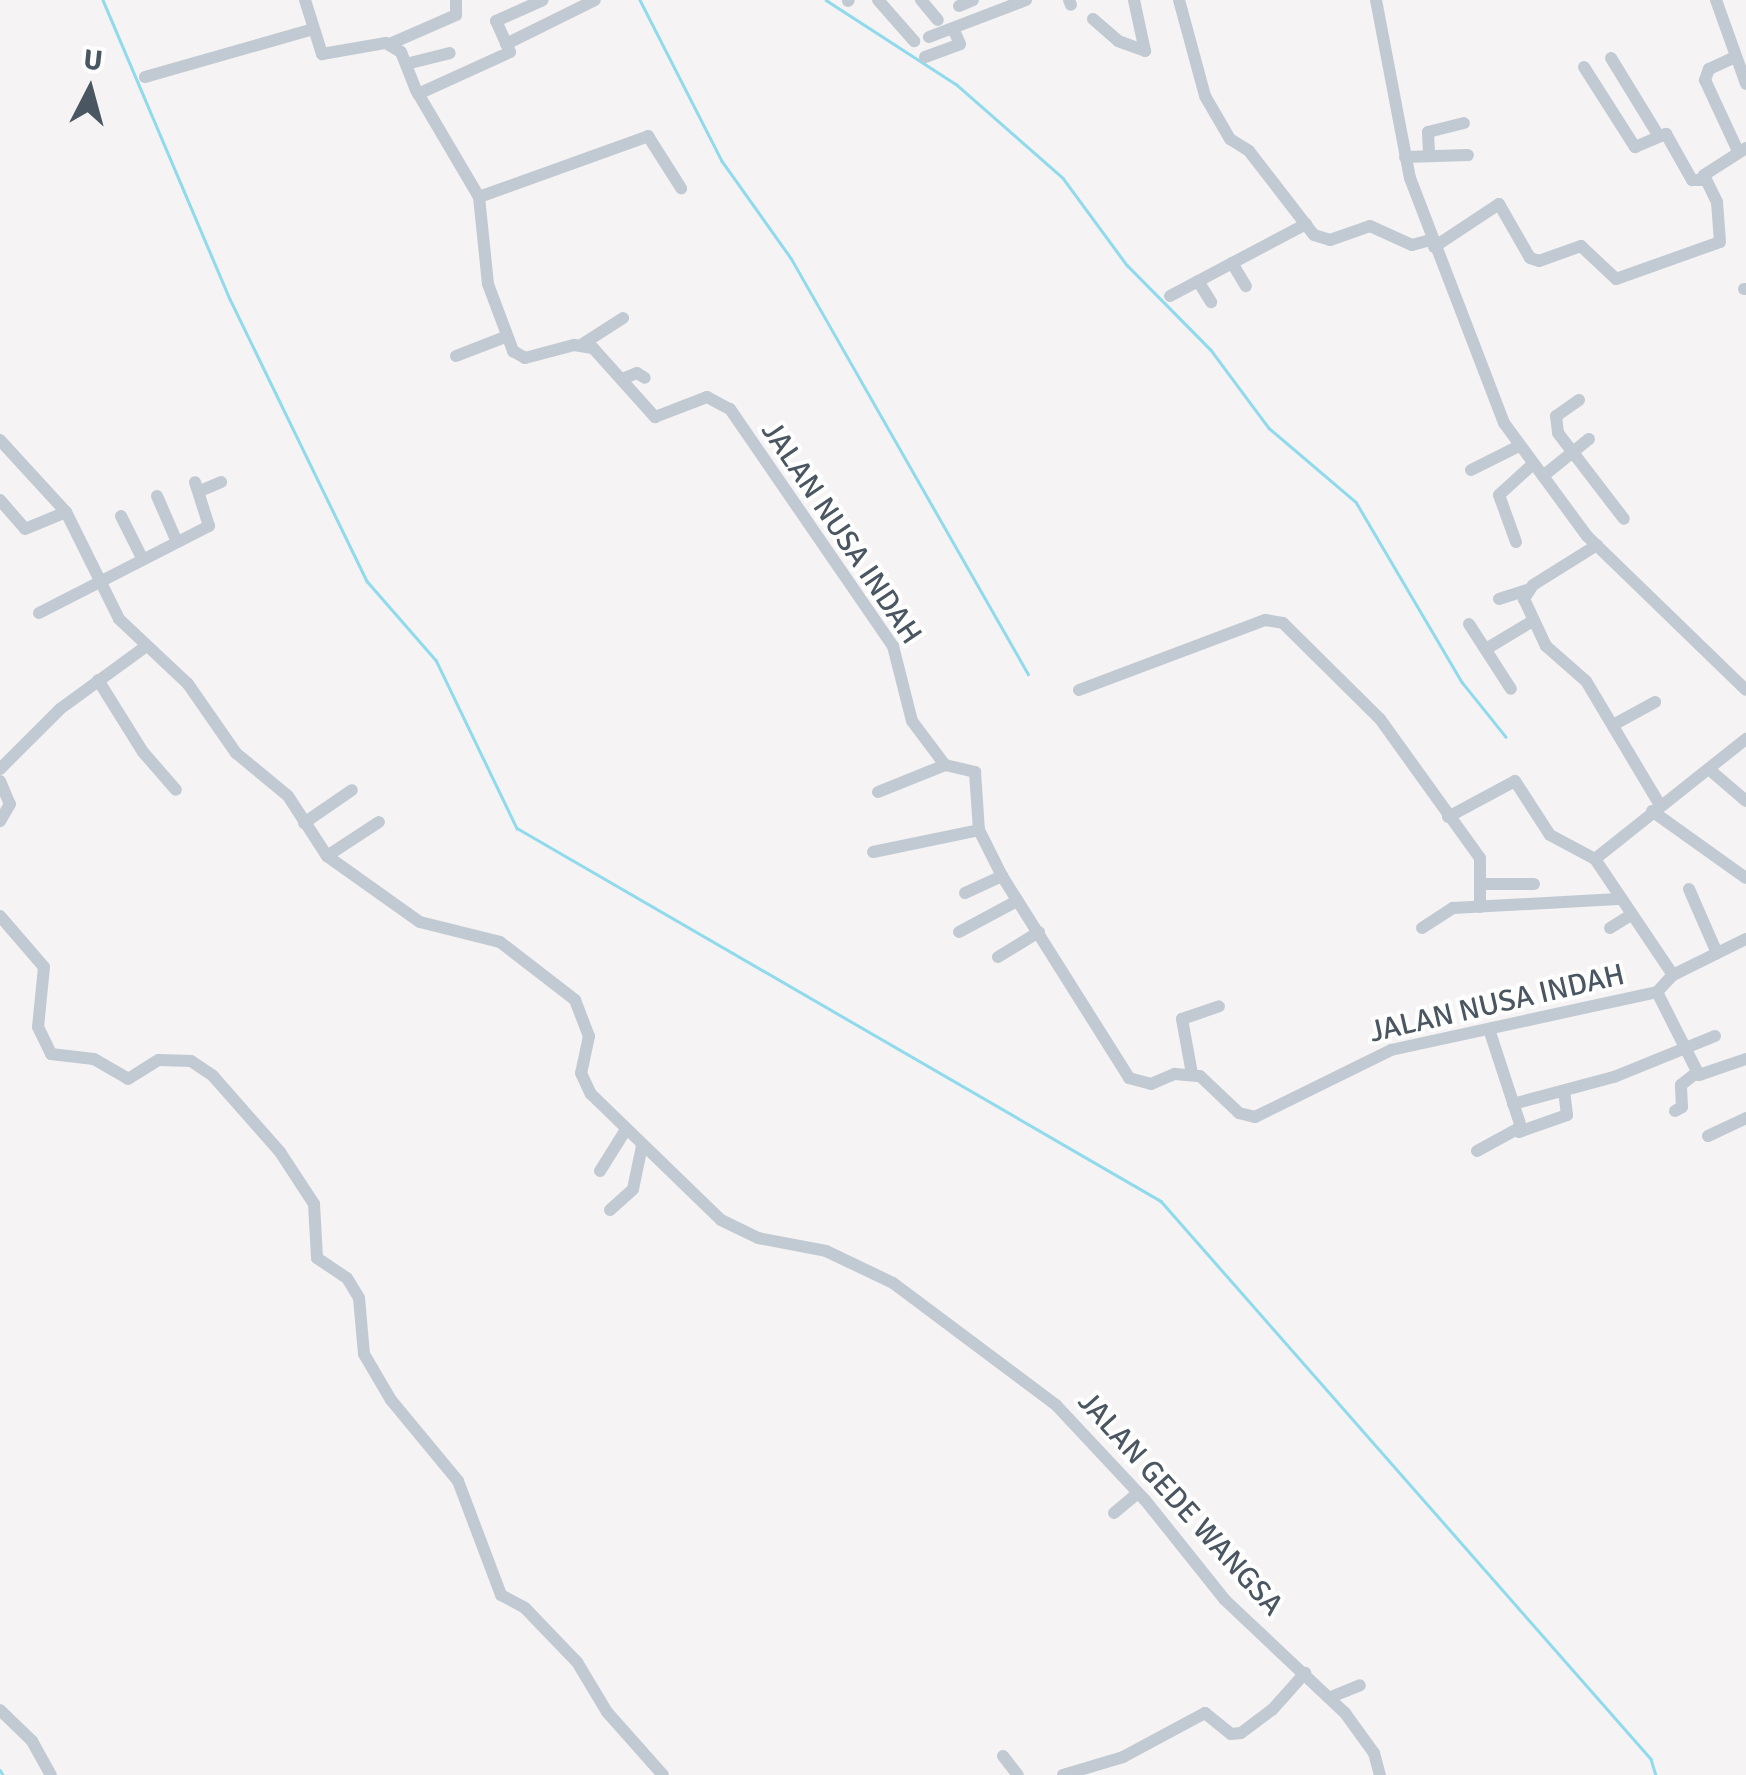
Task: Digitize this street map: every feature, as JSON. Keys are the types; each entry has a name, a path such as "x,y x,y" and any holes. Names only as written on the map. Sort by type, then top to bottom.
{"street":[{"path":"305,0 313,29 328,56 392,44 456,15 456,0"},
{"path":"418,94 510,52 496,21 543,0"},
{"path":"506,44 595,0"},
{"path":"878,0 914,41"},
{"path":"921,0 938,20"},
{"path":"959,6 973,0"},
{"path":"929,37 1026,0"},
{"path":"1093,19 1118,41 1145,51 1148,40 1134,0"},
{"path":"1179,0 1205,96 1230,138 1249,150 1322,240 1370,226 1408,244 1432,244 1499,204 1530,258 1539,262 1581,246 1616,280 1720,242 1716,202 1703,180"},
{"path":"1376,0 1404,157 1432,244 1519,446 1597,545 1746,690"},
{"path":"1716,0 1746,84"},
{"path":"925,56 960,44 953,28"},
{"path":"145,77 313,29"},
{"path":"392,44 480,196 482,259 505,337 526,358 581,345 623,318"},
{"path":"406,64 450,53"},
{"path":"1612,58 1657,133 1670,140 1692,180 1703,180 1742,150 1705,80 1709,70 1734,57"},
{"path":"1584,67 1635,147 1657,133"},
{"path":"1464,123 1428,132 1429,152 1438,160 1468,155"},
{"path":"480,196 648,136 681,188"},
{"path":"1404,157 1429,152"},
{"path":"1170,296 1306,224"},
{"path":"1232,263 1246,286"},
{"path":"1198,282 1211,302"},
{"path":"456,356 505,337"},
{"name":"JALAN NUSA INDAH","path":"581,345 601,354 655,418 707,397 725,402 893,646 907,712 945,765 975,772 979,830 1002,876 1086,1000 1118,1070 1143,1084 1192,1074 1239,1113 1255,1117 1366,1059 1657,992 1673,975 1746,939"},
{"path":"622,379 637,373 645,378"},
{"path":"1579,400 1555,421 1570,454 1624,519"},
{"path":"1543,476 1589,439"},
{"name":"JALAN GEDE WANGSA","path":"0,440 66,512 118,619 188,684 231,748 288,796 327,856 420,922 500,942 575,1000 590,1041 583,1082 625,1131 732,1227 826,1251 908,1292 1056,1405 1138,1493 1225,1600 1331,1697 1369,1745 1380,1775"},
{"path":"1471,470 1519,446"},
{"path":"1516,542 1500,495 1533,464"},
{"path":"38,613 141,556 211,524 197,486 221,482"},
{"path":"157,496 177,542"},
{"path":"0,500 25,529 66,512"},
{"path":"121,516 141,556"},
{"path":"1499,599 1526,590 1597,545"},
{"path":"1526,590 1531,622 1557,661 1586,681 1656,808 1746,878"},
{"path":"1079,690 1276,620 1380,719 1480,858 1480,908"},
{"path":"1486,649 1531,622"},
{"path":"1470,624 1511,688"},
{"path":"0,769 98,680 145,647"},
{"path":"98,680 139,747 176,790"},
{"path":"1613,725 1655,702"},
{"path":"1595,859 1656,808 1712,772 1746,739"},
{"path":"878,792 945,765"},
{"path":"1712,772 1746,801"},
{"path":"1448,816 1512,780 1550,835 1595,859 1629,916 1673,975"},
{"path":"0,781 10,804 0,821"},
{"path":"304,822 352,790"},
{"path":"327,856 379,822"},
{"path":"873,852 979,830"},
{"path":"965,892 1002,876"},
{"path":"1483,884 1534,884"},
{"path":"1690,889 1716,953"},
{"path":"1422,928 1448,910 1618,899"},
{"path":"959,932 1017,900"},
{"path":"0,916 44,967 38,1027 51,1054 94,1059 128,1080 160,1060 191,1061 212,1076 280,1152 314,1204 318,1258 347,1278 358,1298 364,1354 391,1400 458,1481 501,1595 525,1608 577,1662 607,1712 663,1775"},
{"path":"1610,928 1629,916"},
{"path":"998,957 1039,932"},
{"path":"1657,992 1696,1073"},
{"path":"1192,1074 1182,1019 1219,1006"},
{"path":"1489,1029 1519,1132"},
{"path":"1513,1104 1564,1091 1715,1036"},
{"path":"1675,1111 1682,1107 1682,1085 1696,1073 1718,1072 1746,1059"},
{"path":"1478,1152 1567,1115 1564,1091"},
{"path":"1708,1136 1746,1118"},
{"path":"600,1171 625,1131"},
{"path":"610,1210 633,1189 642,1146"},
{"path":"1114,1513 1138,1493"},
{"path":"1064,1775 1123,1757 1205,1713 1231,1734 1241,1733 1305,1673"},
{"path":"1331,1697 1360,1684"},
{"path":"0,1710 27,1735 51,1775"},
{"path":"1004,1756 1018,1775"}],"waterway":[{"path":"103,0 230,299 367,581 436,660 517,828 1161,1201 1651,1759 1656,1775"},
{"path":"640,0 722,161 791,258 1028,674"},
{"path":"826,0 956,84 1063,178 1127,265 1211,350 1269,428 1356,502 1462,682 1506,737"},
{"path":"0,1770 3,1775"}]}
